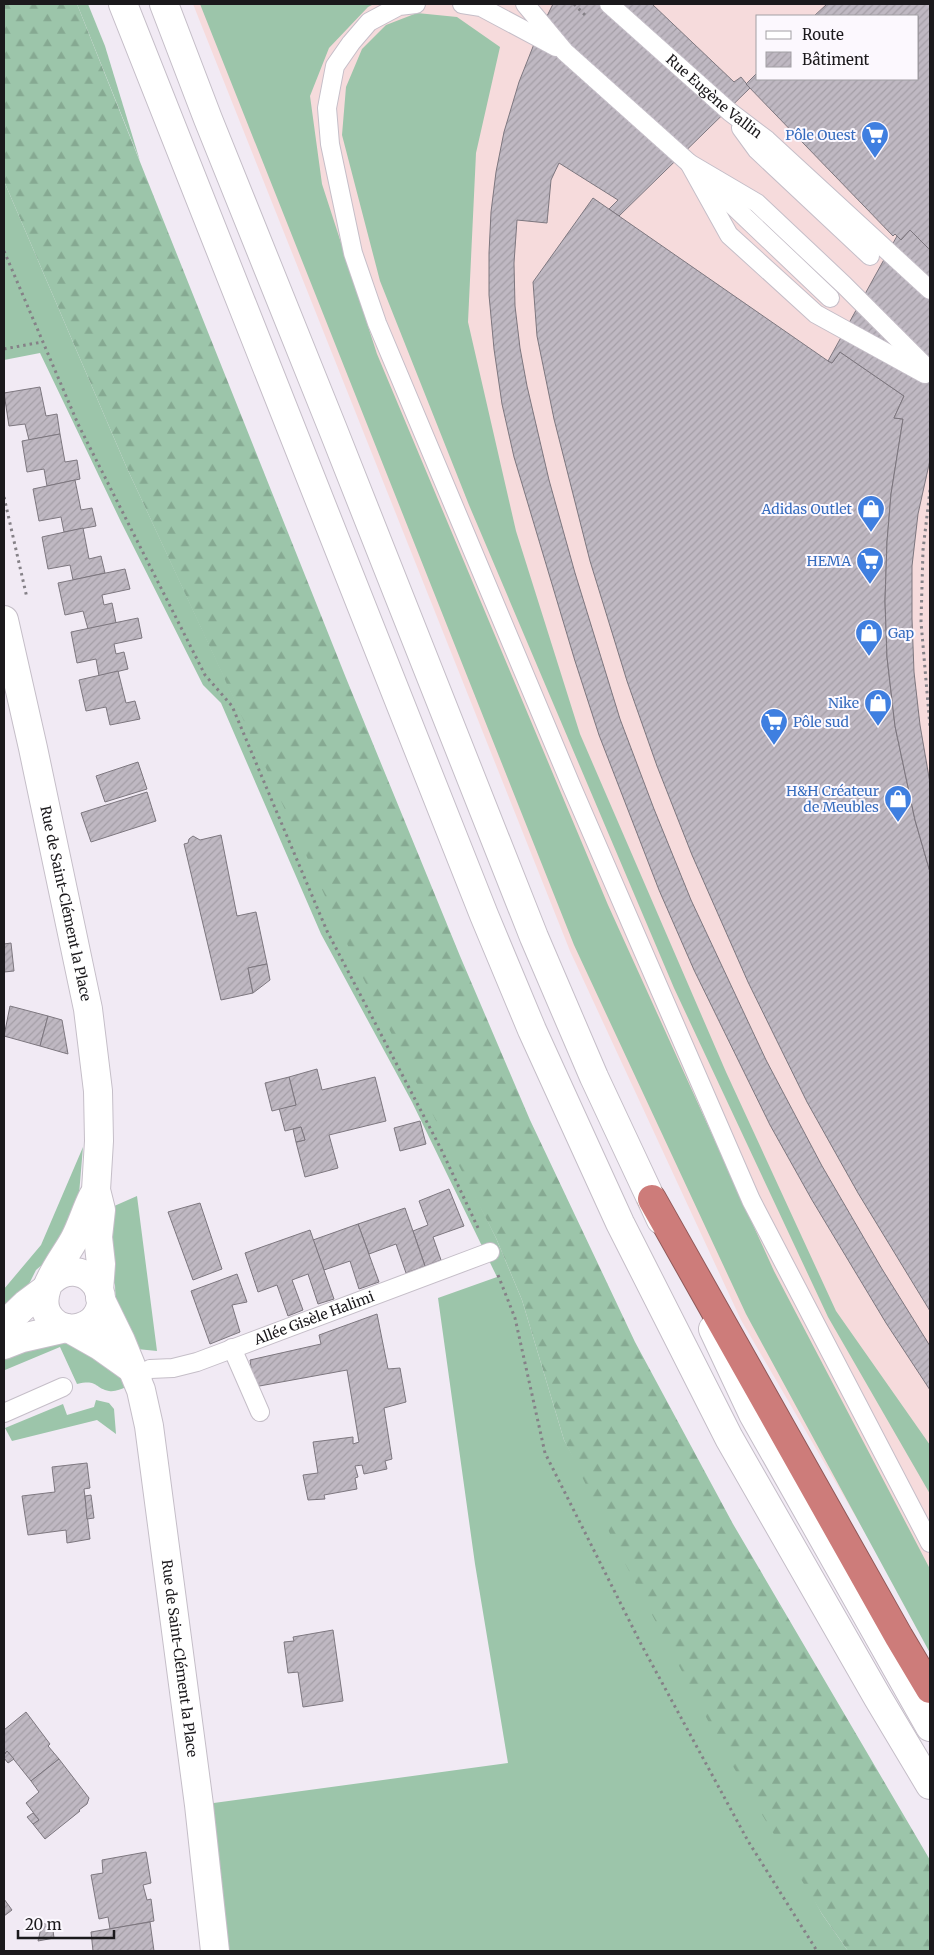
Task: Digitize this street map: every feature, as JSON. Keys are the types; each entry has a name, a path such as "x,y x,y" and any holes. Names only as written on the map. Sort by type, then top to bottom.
{"highway":[{"path":"652,1199 930,1689"}],"main road":[{"path":"123,4 484,915 532,1030 612,1206 729,1438 873,1690 930,1785"},
{"path":"164,4 534,937 594,1077 753,1414 930,1727"},
{"name":"Rue de Saint-Clément la Place","path":"4,620 88,1009 98,1091 99,1141 96,1190 101,1210 98,1237 101,1264 100,1295 98,1310 92,1320 82,1327 68,1328"},
{"name":"Rue de Saint-Clément la Place","path":"96,1190 79,1231 48,1285 43,1298 46,1313 56,1324 68,1328 100,1346 134,1372"},
{"name":"Rue de Saint-Clément la Place","path":"48,1285 60,1274 78,1272 89,1277 100,1295 141,1390 149,1426 199,1805 215,1951"},
{"path":"4,1325 48,1285"},
{"path":"4,1345 22,1338 68,1328"}],"lane":[{"path":"416,4 399,6 369,22 335,66 327,108 330,144 353,252 377,323 571,785 751,1200 930,1543"},
{"path":"462,4 481,7 565,52"},
{"path":"526,4 565,52 689,163 830,298"},
{"name":"Rue Eugène Vallin","path":"609,4 730,112 767,140 930,290"},
{"path":"730,112 757,150 870,256"},
{"path":"689,163 757,203 844,285 930,371"},
{"path":"689,163 729,235 816,314 930,377"},
{"name":"Allée Gisèle Halimi","path":"134,1372 172,1368 197,1362 490,1252"},
{"path":"232,1348 260,1412"},
{"path":"4,1413 63,1387"}],"path":[{"path":"4,251 78,424 205,675 232,706 327,931 441,1149 490,1252 515,1318 545,1453 641,1644 748,1841 817,1951"},
{"path":"4,349 42,342"},
{"path":"930,490 923,550 922,622 930,727"}],"shaded area":[{"path":"193,4 930,4 930,1644 741,1320 570,951"}],"green space":[{"path":"4,4 77,4 346,678 460,956 530,1120 635,1342 733,1524 930,1860 930,1951 848,1951 822,1914 725,1753 619,1552 564,1440 522,1300 496,1238 362,976 126,466 4,181"},
{"path":"77,4 88,4 105,46 140,161"},
{"path":"200,4 374,4 368,7 329,48 310,96 322,184 377,354 608,905 774,1271 930,1569 930,1653 746,1314 574,945"},
{"path":"417,13 457,17 500,47 476,153 468,322 516,531 580,734 726,1072 836,1311 930,1445 930,1494 828,1317 674,988 469,505 380,281 342,135 346,87 362,49 386,25"},
{"path":"4,181 126,466 295,829 496,1238 522,1300 564,1440 822,1914 848,1951 215,1951 199,1805 508,1763 475,1564 438,1298 497,1277 412,1102 321,934 221,703 203,685 121,522 40,353 4,360"},
{"path":"83,1147 78,1206 69,1230 44,1263 36,1270 27,1288 4,1315 4,1289 41,1245"},
{"path":"137,1196 157,1351 137,1349 116,1311 115,1285 110,1273 112,1207"},
{"path":"53,1342 74,1345 114,1367 126,1387 111,1391 104,1390 92,1383 77,1384 60,1347 5,1370 4,1354"},
{"path":"96,1400 109,1403 114,1409 116,1434 97,1420 12,1441 5,1428 63,1404 67,1415 94,1407"}],"building":[{"path":"553,4 652,4 734,82 741,77 750,88 619,216 609,209 618,200 559,163 551,180 547,223 517,220 514,263 515,306 520,348 549,480 575,573 620,719 654,809 691,900 766,1060 822,1166 882,1269 930,1346 930,1390 886,1323 812,1200 770,1125 694,970 659,890 599,735 514,457 502,404 494,349 489,295 491,212 504,132 519,82 538,34"},
{"name":"Pôle Ouest","path":"827,4 930,4 930,250 910,230 901,240 895,234 893,236 746,84 756,74 756,80 919,80 919,15 815,15"},
{"name":"Pôle sud","path":"593,198 828,361 832,363 840,352 904,396 894,418 903,419 891,494 885,601 887,657 895,726 915,820 930,872 930,1311 858,1193 807,1102 748,982 692,855 657,766 627,681 590,561 554,419 537,336 533,282"},
{"path":"910,230 930,250 930,460 918,514 912,566 912,619 914,672 920,725 930,783 930,872 915,820 895,726 887,657 885,601 887,542 891,494 903,419 894,418 904,396 840,352 832,363 828,361 897,236 901,240"},
{"path":"40,387 46,416 57,414 60,434 29,440 25,424 9,426 4,393"},
{"path":"60,434 65,462 77,460 80,479 47,486 44,469 27,472 22,441"},
{"path":"75,480 81,510 92,508 96,526 64,532 61,517 39,521 33,489"},
{"path":"83,528 89,559 101,556 105,573 73,580 70,565 48,569 42,537"},
{"path":"125,569 130,589 102,595 104,605 112,603 116,623 88,629 83,611 65,615 58,583"},
{"path":"138,618 142,638 114,644 116,654 124,652 128,669 99,676 96,659 77,663 71,632"},
{"path":"118,671 126,703 135,701 140,719 110,725 106,707 86,711 79,680"},
{"path":"138,762 147,789 105,802 96,776"},
{"path":"147,792 156,821 91,842 81,813"},
{"path":"221,835 237,916 256,912 267,964 248,968 253,993 221,1000 184,844 188,843 189,839 193,836 200,840"},
{"path":"11,943 14,971 4,972 4,944"},
{"path":"267,964 270,980 253,993 248,968"},
{"path":"10,1006 48,1016 40,1046 4,1036"},
{"path":"48,1016 62,1020 68,1054 40,1046"},
{"path":"317,1069 322,1090 375,1077 386,1121 329,1135 338,1168 305,1177 296,1142 305,1140 301,1127 285,1131 279,1108 296,1105 289,1077"},
{"path":"289,1077 296,1105 272,1111 265,1083"},
{"path":"420,1121 426,1144 400,1151 394,1128"},
{"path":"301,1127 305,1140 296,1142 293,1129"},
{"path":"449,1189 464,1226 433,1237 441,1260 425,1266 413,1231 428,1225 419,1201"},
{"path":"200,1203 222,1269 193,1280 168,1212"},
{"path":"405,1208 425,1266 406,1273 396,1244 369,1254 358,1224"},
{"path":"358,1224 379,1282 359,1289 350,1261 324,1270 313,1240"},
{"path":"310,1230 334,1299 318,1304 308,1274 292,1280 303,1310 288,1316 277,1285 258,1292 245,1253"},
{"path":"237,1274 247,1302 232,1305 240,1332 210,1344 191,1291"},
{"path":"377,1314 388,1369 400,1368 406,1402 384,1408 392,1459 385,1461 387,1469 364,1474 362,1465 355,1466 358,1477 355,1478 357,1489 324,1495 325,1499 308,1500 303,1475 318,1473 313,1442 353,1437 353,1444 359,1442 347,1370 254,1387 250,1360 321,1344 319,1335"},
{"path":"87,1463 90,1488 84,1489 90,1539 67,1543 66,1530 28,1535 22,1496 55,1492 52,1467"},
{"path":"91,1495 94,1518 87,1519 85,1496"},
{"path":"333,1630 343,1701 303,1707 298,1672 288,1673 284,1642 294,1641 293,1637"},
{"path":"26,1712 50,1744 48,1746 59,1759 31,1781 7,1751 4,1755 4,1730"},
{"path":"7,1751 14,1759 8,1763 4,1758"},
{"path":"59,1759 89,1798 87,1804 80,1811 45,1839 33,1824 39,1820 26,1803 39,1792 31,1781"},
{"path":"33,1813 39,1820 33,1824 27,1817"},
{"path":"146,1852 151,1883 143,1885 147,1900 151,1899 154,1921 110,1929 108,1917 99,1919 91,1875 103,1873 102,1860"},
{"path":"4,1899 12,1910 4,1916"},
{"path":"150,1922 154,1951 93,1951 91,1932"},
{"path":"52,1923 54,1938 38,1941 42,1924"}],"place":[{"name":"Pôle Ouest","path":"875,159"},
{"name":"Adidas Outlet","path":"871,533"},
{"name":"HEMA","path":"870,585"},
{"name":"Gap","path":"869,657"},
{"name":"Nike","path":"878,727"},
{"name":"Pôle sud","path":"774,746"},
{"name":"H&H Créateur de Meubles","path":"898,823"}]}
